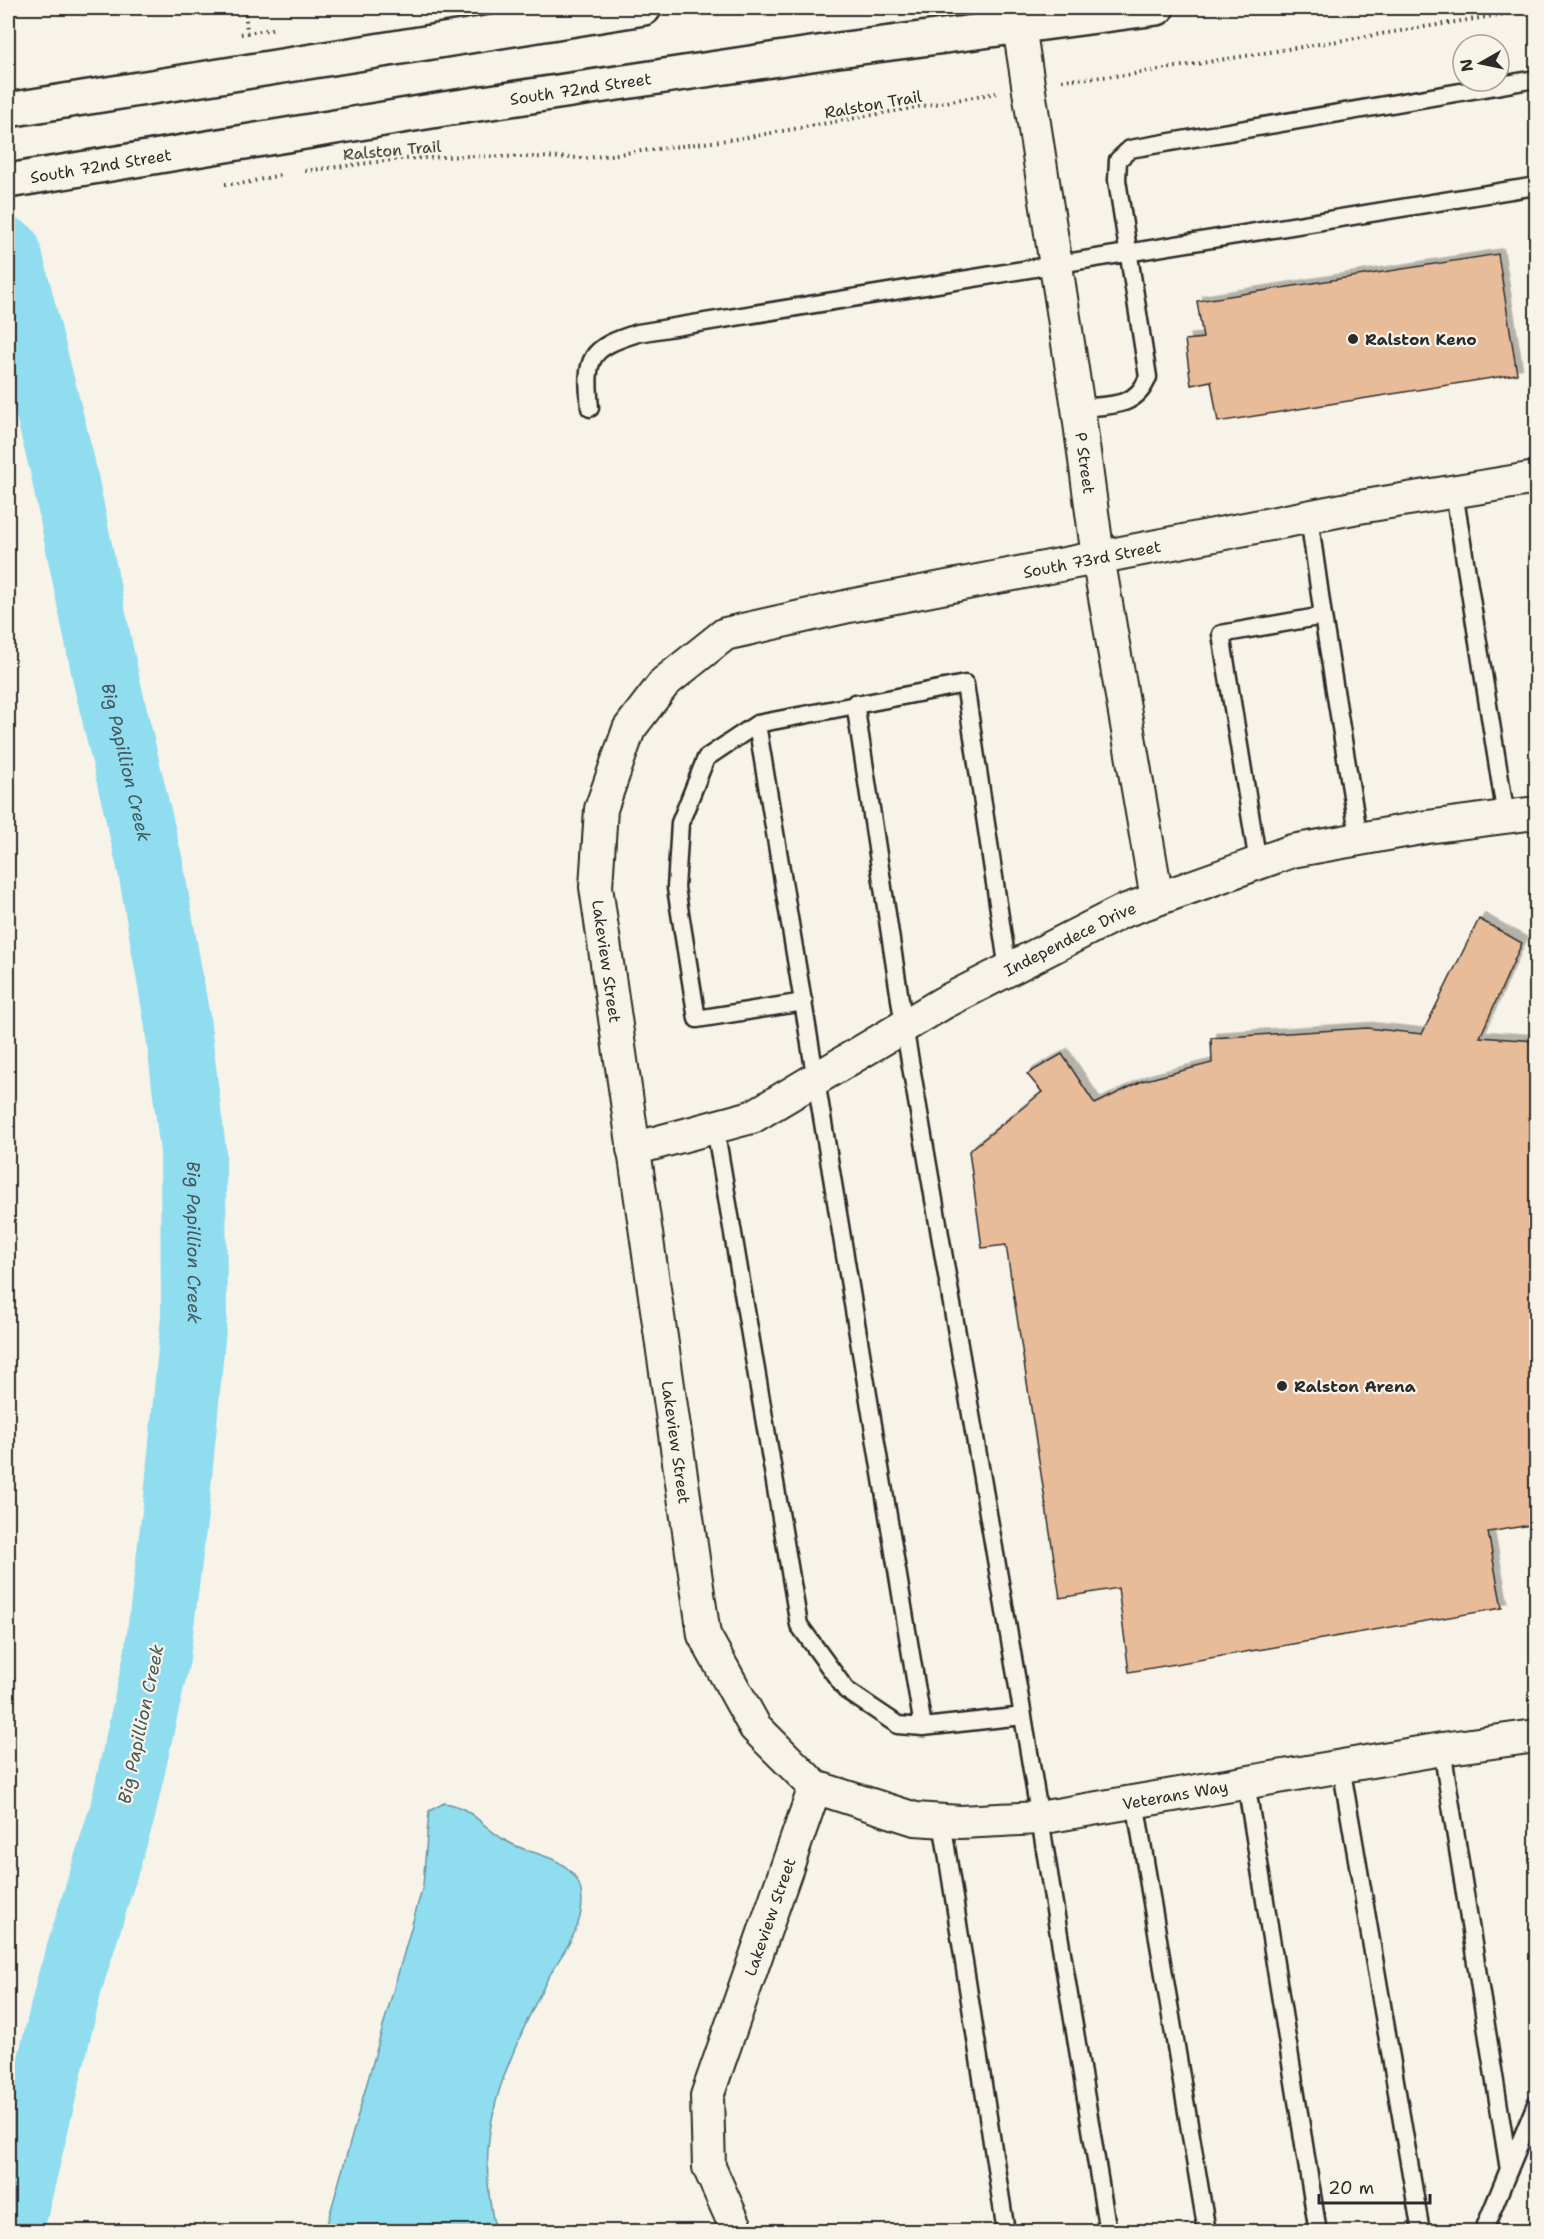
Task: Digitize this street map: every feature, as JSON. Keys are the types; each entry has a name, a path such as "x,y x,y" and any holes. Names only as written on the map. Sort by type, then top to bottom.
{"main road":[{"path":"8,110 644,8"},
{"name":"South 72nd Street","path":"8,181 1024,17 1157,8"}],"street":[{"name":"P Street","path":"1024,17 1028,87 1054,266 1078,408 1098,557 1157,899"},
{"name":"South 73rd Street","path":"665,682 725,634 849,606 1098,557 1309,517 1536,478"},
{"name":"Lakeview Street","path":"665,682 629,729 601,809 596,887 704,1635 755,1727 815,1787 707,2096 709,2167 738,2232"},
{"name":"Independece Drive","path":"633,1149 752,1117 904,1026 1121,912 1292,851 1536,813"},
{"name":"Veterans Way","path":"815,1787 915,1819 942,1821 1040,1818 1442,1749 1536,1736"}],"lane":[{"path":"1078,408 1124,403 1142,393 1148,377 1117,180 1118,160 1130,149 1536,79"},
{"path":"590,408 587,381 591,359 608,342 638,333 1536,186"},
{"path":"1454,492 1506,817"},
{"path":"1309,517 1359,839"},
{"path":"1258,863 1221,634 1323,616"},
{"path":"804,1002 697,1019 676,888 680,823 706,759 757,724 855,703 965,684 1008,970"},
{"path":"855,703 904,1026 1023,1716 1108,2232"},
{"path":"757,724 818,1078 923,1727"},
{"path":"715,1127 799,1625 846,1690 898,1725 923,1727 1023,1716"},
{"path":"1442,1749 1509,2170"},
{"path":"1341,1766 1421,2232"},
{"path":"1246,1782 1318,2232"},
{"path":"1135,1801 1207,2232"},
{"path":"942,1821 1006,2232"},
{"path":"1483,2232 1536,2104"}],"path":[{"path":"245,8 247,32"},
{"name":"Ralston Trail","path":"296,172 400,159 466,156 587,158 743,138 1066,80 1127,75 1536,9"},
{"path":"221,184 241,184 286,174"}],"water":[{"path":"444,1803 470,1813 499,1837 517,1847 563,1865 577,1880 582,1898 576,1929 525,2025 510,2059 495,2106 491,2122 487,2169 496,2231 325,2231 423,1886 429,1811"}],"building":[{"name":"Ralston Keno","path":"1498,254 1517,374 1218,422 1211,381 1191,385 1185,340 1203,338 1197,301"},
{"name":"Ralston Arena","path":"1479,919 1522,943 1480,1037 1536,1041 1536,1524 1488,1532 1502,1608 1129,1672 1118,1588 1060,1598 1006,1245 982,1248 969,1151 1042,1092 1027,1074 1062,1054 1095,1104 1142,1081 1212,1063 1211,1038 1367,1028 1422,1034"}],"waterway":[{"name":"Big Papillion Creek","path":"8,251 62,464 106,679 150,864 177,1019 193,1151 194,1317 177,1497 157,1657 122,1814 70,1982 10,2232"}],"place":[{"name":"Ralston Keno","path":"1353,339"},
{"name":"Ralston Arena","path":"1282,1386"}]}
